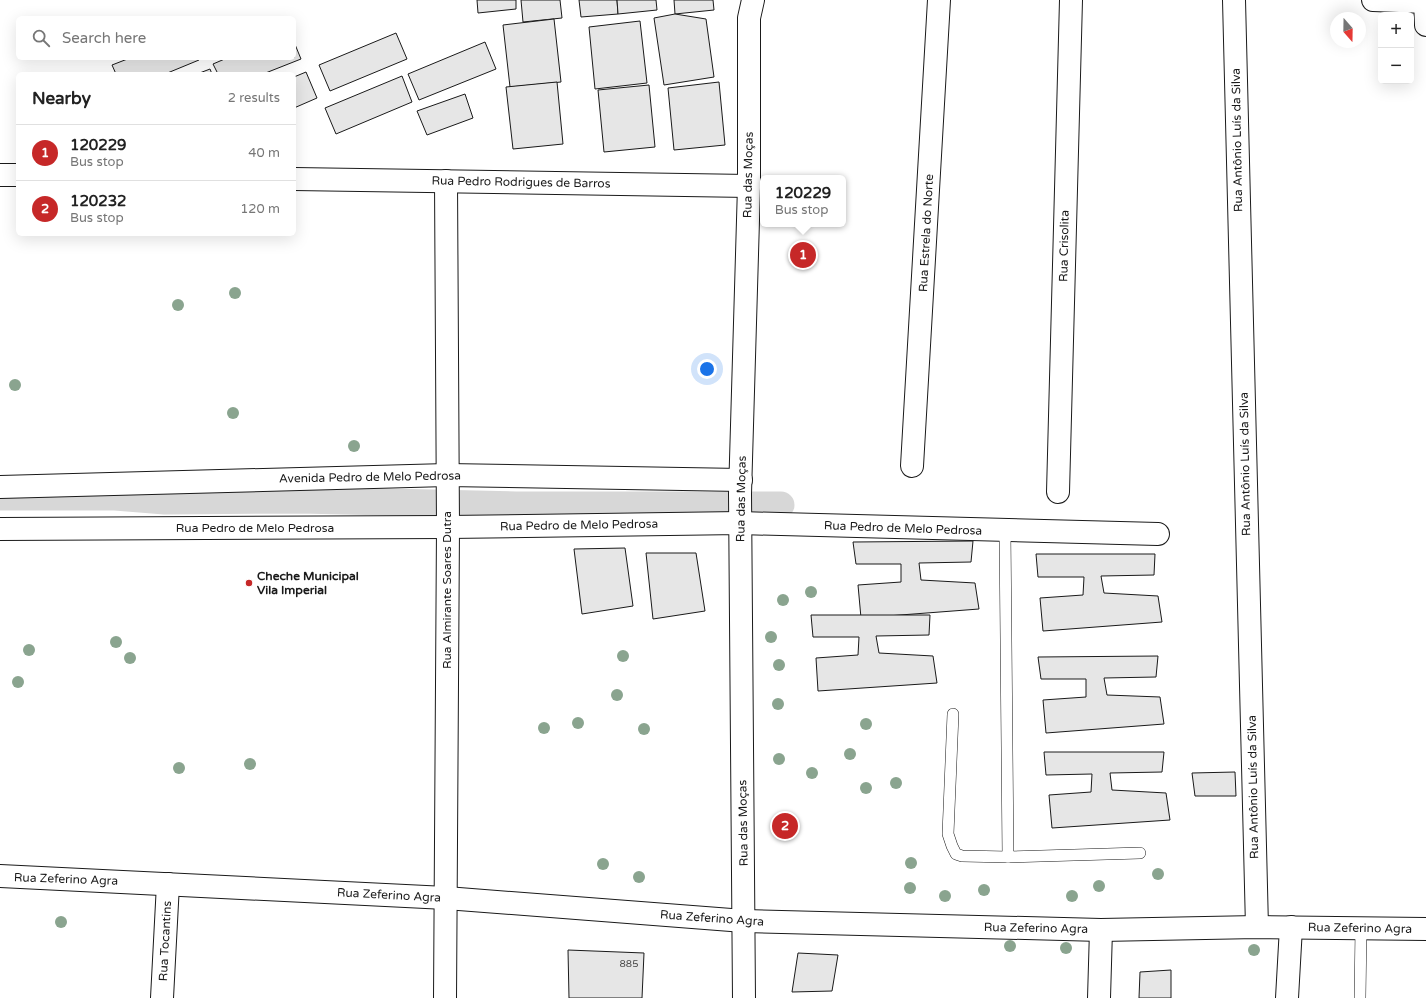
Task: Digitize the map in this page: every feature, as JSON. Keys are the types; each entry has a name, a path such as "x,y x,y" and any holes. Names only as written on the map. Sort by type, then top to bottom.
{"street":[{"name":"Rua das Moças","path":"744,998 740,487 749,186 749,18 753,0"},
{"name":"Rua Estrela do Norte","path":"912,466 939,0"},
{"name":"Rua Crisolita","path":"1058,492 1071,0"},
{"name":"Rua Antônio Luís da Silva","path":"1234,0 1256,927"},
{"path":"1373,0 1425,2 1426,25"},
{"path":"0,174 16,176"},
{"name":"Rua Pedro Rodrigues de Barros","path":"296,179 749,186"},
{"name":"Rua Almirante Soares Dutra","path":"445,998 447,521 446,181"},
{"name":"Avenida Pedro de Melo Pedrosa","path":"0,487 447,478 740,487"},
{"name":"Rua Pedro de Melo Pedrosa","path":"0,529 447,521 740,520 775,524 1158,534"},
{"name":"Rua Zeferino Agra","path":"0,876 446,898 744,921 1101,930 1256,927 1426,929"},
{"name":"Rua Tocantins","path":"162,998 168,884"},
{"path":"1287,998 1290,927"},
{"path":"1099,998 1101,930"}],"lane":[{"path":"1005,531 1008,857"},
{"path":"953,714 948,834 956,854 962,856 1008,857 1140,853"},
{"path":"1360,998 1361,928"}],"building":[{"path":"477,0 516,0 516,9 478,13"},
{"path":"521,0 560,0 562,18 523,22"},
{"path":"579,0 617,0 618,14 581,17"},
{"path":"617,0 656,0 657,10 618,14"},
{"path":"674,0 713,0 714,10 675,14"},
{"path":"675,14 706,19 714,77 664,85 654,18"},
{"path":"554,19 561,82 510,87 503,25"},
{"path":"640,21 647,83 595,89 589,27"},
{"path":"396,33 407,59 330,91 319,65"},
{"path":"485,42 496,69 419,100 408,74"},
{"path":"296,47 301,59 268,72 217,72 213,64 222,60 296,60"},
{"path":"125,60 199,60 170,72 115,72 112,65"},
{"path":"210,69 211,72 202,72"},
{"path":"306,72 317,98 296,107 296,76"},
{"path":"402,76 412,102 336,134 325,108"},
{"path":"557,82 563,144 513,149 506,87"},
{"path":"719,82 725,145 674,150 668,88"},
{"path":"649,85 655,147 604,152 598,90"},
{"path":"465,94 473,118 427,135 417,111"},
{"path":"973,541 971,562 919,563 921,580 975,583 979,609 861,618 858,585 901,582 901,564 856,564 853,542"},
{"path":"625,548 633,606 582,614 574,549"},
{"path":"646,553 696,553 705,611 653,619"},
{"path":"1036,554 1155,554 1154,575 1101,576 1104,593 1158,596 1162,622 1043,631 1040,598 1083,595 1084,577 1038,577"},
{"path":"811,615 930,615 929,635 876,636 879,653 933,656 937,683 818,691 816,658 858,655 859,637 813,637"},
{"path":"1158,656 1156,677 1104,678 1107,695 1160,697 1164,724 1046,733 1043,700 1086,697 1086,679 1041,679 1038,657"},
{"path":"1044,752 1164,752 1162,772 1110,773 1112,790 1166,793 1170,820 1052,828 1049,795 1091,792 1092,774 1046,775"},
{"path":"1235,772 1236,796 1195,796 1192,773"},
{"path":"568,950 644,953 642,998 569,998"},
{"path":"798,953 838,955 832,991 792,992"},
{"path":"1171,970 1171,998 1139,998 1140,972"}],"waterway":[{"path":"0,497 115,497 165,501 300,500 516,505 781,505"}],"place":[{"name":"120229","path":"803,255"},
{"name":"Cheche Municipal Vila Imperial","path":"249,583"},
{"name":"120232","path":"785,826"}]}
